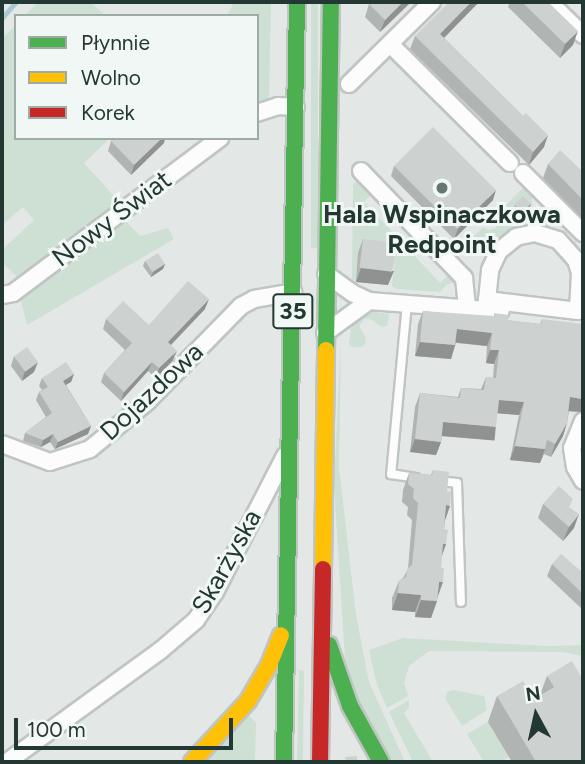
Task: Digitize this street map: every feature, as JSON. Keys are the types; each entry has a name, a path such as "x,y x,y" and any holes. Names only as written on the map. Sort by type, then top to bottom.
{"main road":[{"name":"35","path":"297,2 289,614 304,651 320,762"},
{"name":"35","path":"284,762 304,651 324,626 325,332 331,2"},
{"path":"192,762 259,684 289,614"},
{"path":"324,626 350,706 381,762"}],"street":[{"path":"349,84 432,2"},
{"path":"549,2 579,26"},
{"path":"390,44 509,163"},
{"path":"259,112 278,106 296,107"},
{"name":"Nowy Świat","path":"2,295 13,293 217,140"},
{"path":"361,171 464,278 467,308"},
{"path":"523,173 583,233"},
{"path":"536,233 552,236 565,244 576,260 580,273 578,311 487,300 494,260 504,246 516,237 536,233"},
{"path":"326,274 352,293 369,301 583,320"},
{"name":"Dojazdowa","path":"2,444 50,462 90,449 147,402 241,306 254,299 293,292"},
{"path":"325,332 369,301"},
{"path":"583,421 572,448 575,467 583,481"},
{"name":"Skarżyska","path":"7,762 162,650 196,620 215,592 291,445"}],"lane":[{"path":"407,303 391,474 457,483 461,602"}],"green space":[{"path":"38,2 90,2 104,14 26,14"},
{"path":"234,2 271,2 269,102 259,105 259,14 228,14"},
{"path":"311,2 318,2 318,248 311,248"},
{"path":"14,27 14,140 108,140 84,163 122,205 17,277 2,262 2,250 34,220 23,207 2,225 2,39"},
{"path":"360,179 373,193 364,202 440,283 450,274 457,281 446,285 440,292 396,289 392,286 394,264 359,253 356,282 352,279 353,184"},
{"path":"525,186 532,194 532,204 529,208 513,210 532,228 538,222 536,212 546,208 551,212 544,220 559,236 569,230 562,238 569,245 578,240 572,248 535,233 496,255 470,240 483,227 488,230 495,228 498,223 496,215"},
{"path":"126,221 140,236 168,228 174,239 27,325 19,293"},
{"path":"374,312 389,314 387,326 382,327 370,319 364,319 359,326 366,338 365,344 352,347 349,344 351,328 361,318"},
{"path":"341,334 339,467 356,615 369,682 405,762 393,762 361,706 345,659 334,486"},
{"path":"403,638 546,646 583,645 583,656 562,652 429,651 409,666 404,683 408,696 387,708 377,685 369,650"},
{"path":"299,670 304,671 303,762 297,762"},
{"path":"453,690 484,696 487,710 462,726 445,698 447,692"},
{"path":"409,700 409,708 404,713 433,762 413,762 389,712"},
{"path":"245,711 256,723 255,762 201,762"},
{"path":"488,722 509,757 500,762 484,762 467,734"}],"building":[{"path":"403,2 385,20 369,4"},
{"path":"449,2 471,2 440,34 523,116 526,113 548,135 533,152 415,36"},
{"path":"522,2 548,2 578,31 565,44"},
{"name":"Hala Wspinaczkowa Redpoint","path":"433,127 496,190 457,229 394,166"},
{"path":"112,140 160,140 134,165"},
{"path":"560,150 583,172 583,200 548,164"},
{"path":"523,196 531,204 522,212 515,204"},
{"path":"363,239 396,243 392,272 359,268"},
{"path":"158,253 165,264 152,272 145,261"},
{"path":"188,281 209,299 168,342 177,351 159,368 152,362 124,392 104,373 132,343 106,319 123,301 149,325"},
{"path":"423,311 494,316 494,313 509,315 508,320 541,324 542,319 583,324 583,399 570,397 567,423 555,444 547,440 545,449 515,446 524,402 499,400 496,427 443,422 441,442 415,439 420,393 460,398 461,388 484,390 486,377 496,378 499,350 490,350 492,333 457,329 455,345 420,342"},
{"path":"27,347 38,362 25,372 14,356"},
{"path":"66,362 74,374 63,381 91,426 58,442 53,434 43,440 25,433 52,413 39,392 48,387 42,378"},
{"path":"433,470 449,472 447,491 451,492 450,506 446,505 444,529 448,530 446,544 443,544 443,582 439,582 437,601 421,600 421,595 398,593 399,581 406,577 407,569 412,565 417,515 418,503 413,498 414,489 408,484 409,473 432,475"},
{"path":"559,486 573,499 569,507 579,514 569,527 543,504"},
{"path":"561,554 582,572 583,570 583,594 552,564"},
{"path":"572,661 583,680 583,762 536,762 497,696 523,681 534,699 554,687 547,676"},
{"path":"357,756 357,762 346,762 345,757"}],"waterway":[{"path":"2,18 16,2"}],"traffic: fast":[{"path":"284,762 297,2"},
{"path":"326,350 331,2"},
{"path":"329,645 350,706 381,762"}],"traffic: slow":[{"path":"323,569 326,350"},
{"path":"192,762 248,701 269,665 281,635"}],"traffic: jam":[{"path":"320,762 323,569"}],"place":[{"name":"Hala Wspinaczkowa Redpoint","path":"442,188"}]}
